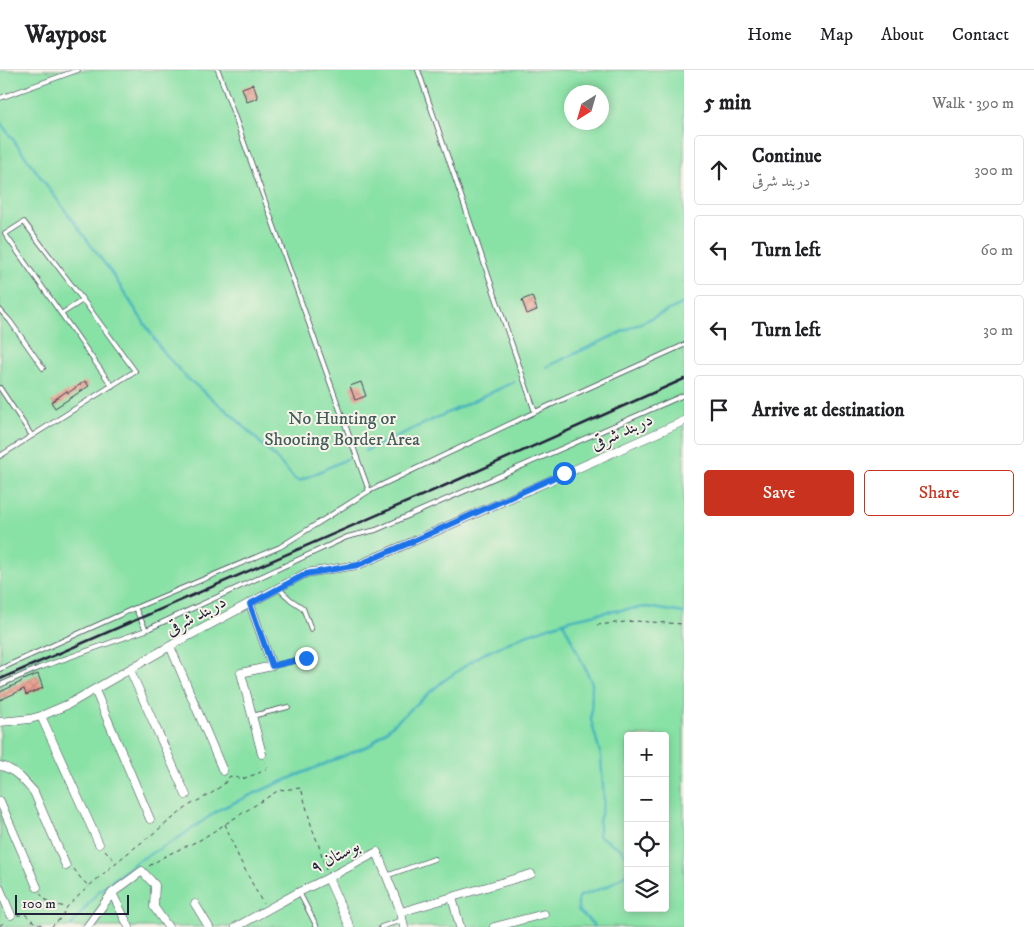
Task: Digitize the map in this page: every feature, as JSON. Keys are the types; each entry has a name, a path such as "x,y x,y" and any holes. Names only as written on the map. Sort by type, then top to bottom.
{"street":[{"name":"دربند شرقی","path":"0,722 30,719 69,704 170,646 306,574 358,565 684,421"},
{"path":"250,604 272,666 241,673 262,754"},
{"path":"170,646 223,771"},
{"path":"130,670 186,795"},
{"path":"95,690 150,819"},
{"path":"41,716 99,844"},
{"path":"0,766 6,767 26,782 34,792 66,866"},
{"path":"0,801 37,887"},
{"name":"بوستان ۹","path":"236,927 298,892 377,852 403,920"},
{"path":"87,927 112,893 142,871 155,885 154,907 168,927"},
{"path":"403,920 452,897 531,874"},
{"path":"328,878 350,927"},
{"path":"0,889 11,915"},
{"path":"112,893 130,927"},
{"path":"452,897 460,927"},
{"path":"195,904 209,927"},
{"path":"494,927 544,914"},
{"path":"251,919 255,927"}],"lane":[{"path":"0,98 78,70"},
{"path":"218,70 369,490"},
{"path":"418,70 535,412"},
{"path":"0,456 112,386 135,371 24,222 5,234 112,386"},
{"path":"61,314 83,300"},
{"path":"0,310 43,368"},
{"path":"0,669 135,608 280,547 369,490 684,345"},
{"path":"0,388 32,436"},
{"path":"0,686 39,668 146,630 347,537 376,530 684,395"},
{"path":"278,588 303,608 311,629"},
{"path":"135,608 146,630"},
{"path":"272,666 306,658"},
{"path":"252,716 288,706"},
{"path":"386,876 434,859"},
{"path":"298,892 317,927"},
{"path":"381,927 403,920"}],"path":[{"path":"597,625 635,621 684,624"},
{"path":"51,927 89,886 190,805 212,793 224,784 230,776 242,779 267,768 262,754"},
{"path":"142,871 167,855 200,840 279,790 301,788 328,878"},
{"path":"225,824 238,858 266,911"},
{"path":"99,844 116,863"},
{"path":"66,866 74,868 82,880 89,886"},
{"path":"37,887 45,900 51,904 67,908"},
{"path":"0,926 11,915 26,915 34,922 46,927"}],"green space":[{"name":"No Hunting or Shooting Border Area","path":"0,70 684,70 684,927 0,927"}],"building":[{"path":"253,84 258,98 247,102 242,88"},
{"path":"532,296 537,310 527,314 522,300"},
{"path":"85,381 89,386 55,408 51,402"},
{"path":"361,382 366,396 355,400 350,386"},
{"path":"38,674 43,688 26,695 24,689 0,700 0,692"}],"waterway":[{"path":"0,122 113,275 163,352 186,377 233,416 295,479 299,481 347,459"},
{"path":"546,367 684,303"},
{"path":"365,451 514,382"},
{"path":"70,927 98,892 136,862 177,839 220,809 370,745 442,682 479,656 523,636 569,620 606,612 647,607 684,613"},
{"path":"563,622 592,683 591,720 601,756 604,801 599,822 599,836 621,849 624,853"},
{"path":"594,927 578,910 578,897 608,886 626,874 628,867"}],"railway":[{"path":"0,679 453,482 684,379"}],"route":[{"path":"306,658 272,666 250,604 306,574 358,565 564,473"}]}
